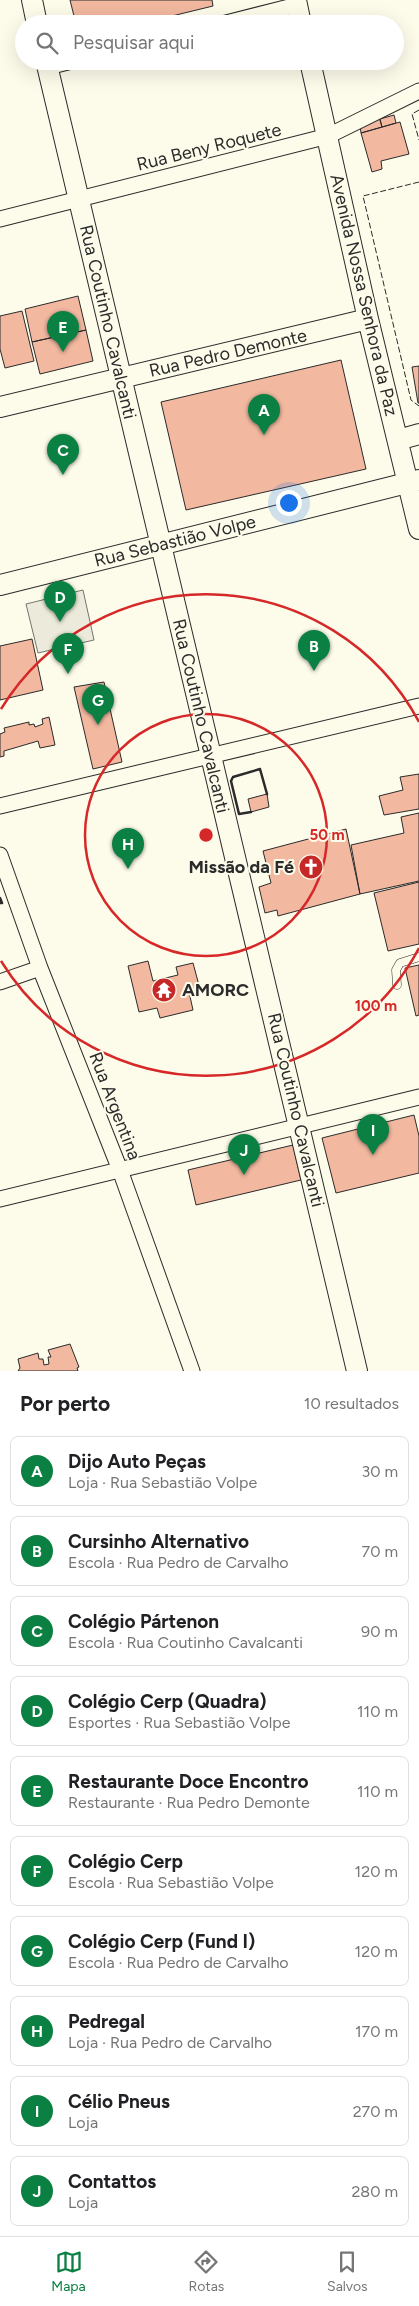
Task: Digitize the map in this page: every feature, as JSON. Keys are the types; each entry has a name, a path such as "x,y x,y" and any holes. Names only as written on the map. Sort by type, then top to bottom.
{"main road":[{"path":"32,0 35,15"},
{"name":"Rua Coutinho Cavalcanti","path":"48,70 357,1371"},
{"name":"Avenida Nossa Senhora da Paz","path":"312,70 368,320 398,440 414,481 419,529"},
{"name":"Rua Pedro Demonte","path":"0,406 368,320"},
{"path":"398,440 419,434"},
{"name":"Rua Sebastião Volpe","path":"0,585 414,481"}],"street":[{"path":"271,15 298,10"},
{"name":"Rua Beny Roquete","path":"0,219 328,136 419,91"},
{"path":"0,806 419,706"},
{"name":"Rua Argentina","path":"0,855 40,968 120,1170 192,1371"},
{"path":"0,982 40,968"},
{"path":"0,1199 419,1097"}],"lane":[{"path":"397,985 396,970 400,963 419,957"}],"shaded area":[{"path":"83,590 94,640 38,653 26,604"}],"building":[{"path":"70,0 212,0 213,6 176,15 74,15"},
{"path":"394,115 396,123 382,127 380,119"},
{"path":"379,117 382,127 361,133 360,126"},
{"path":"400,122 409,154 381,161 382,169 372,172 361,133"},
{"path":"78,296 86,330 32,342 25,309"},
{"path":"22,311 34,361 5,368 0,349 0,316"},
{"path":"86,330 93,361 40,374 32,342"},
{"path":"341,360 366,469 186,510 161,402"},
{"path":"419,366 419,403 418,403 412,367"},
{"path":"32,639 43,690 0,700 0,646"},
{"path":"104,682 122,762 93,769 74,687"},
{"path":"49,717 55,745 40,748 38,741 4,751 4,756 0,757 0,734 5,732 4,728 29,722 29,725 34,724 35,727 43,724 42,719"},
{"path":"419,774 419,809 384,815 379,796 403,790 400,777"},
{"path":"267,794 269,807 251,812 248,799"},
{"path":"419,813 419,881 360,894 351,845 404,833 401,817"},
{"name":"Missão da Fé","path":"346,829 360,894 278,916 277,910 265,913 259,887 271,883 263,851"},
{"path":"419,882 419,944 388,951 374,893"},
{"name":"AMORC","path":"148,961 153,981 178,975 176,967 193,963 200,989 189,992 193,1010 160,1018 157,1008 139,1012 128,966"},
{"path":"419,965 419,1015 416,1016 405,968"},
{"path":"414,1115 419,1136 419,1173 336,1193 322,1138"},
{"path":"293,1145 301,1180 196,1205 188,1170"},
{"path":"70,1344 79,1367 77,1368 78,1371 18,1371 20,1368 18,1359 38,1353 39,1359 43,1359 44,1365 49,1364 48,1357 51,1357 48,1350"}],"fence":[{"path":"419,110 412,114 419,140"},
{"path":"419,182 363,196 411,400 419,406"}],"wall":[{"path":"251,812 239,814 231,781 233,777 260,769 267,794"},
{"path":"0,898 2,903 0,903"}],"place":[{"name":"Restaurante Doce Encontro","path":"63,352"},
{"name":"Dijo Auto Peças","path":"264,435"},
{"name":"Colégio Pártenon","path":"63,475"},
{"name":"Colégio Cerp (Quadra)","path":"60,622"},
{"name":"Cursinho Alternativo","path":"314,671"},
{"name":"Colégio Cerp","path":"68,674"},
{"name":"Colégio Cerp (Fund I)","path":"98,725"},
{"name":"Missão da Fé","path":"311,867"},
{"name":"Pedregal","path":"128,869"},
{"name":"AMORC","path":"164,990"},
{"name":"Célio Pneus","path":"373,1155"},
{"name":"Contattos","path":"244,1175"}]}
